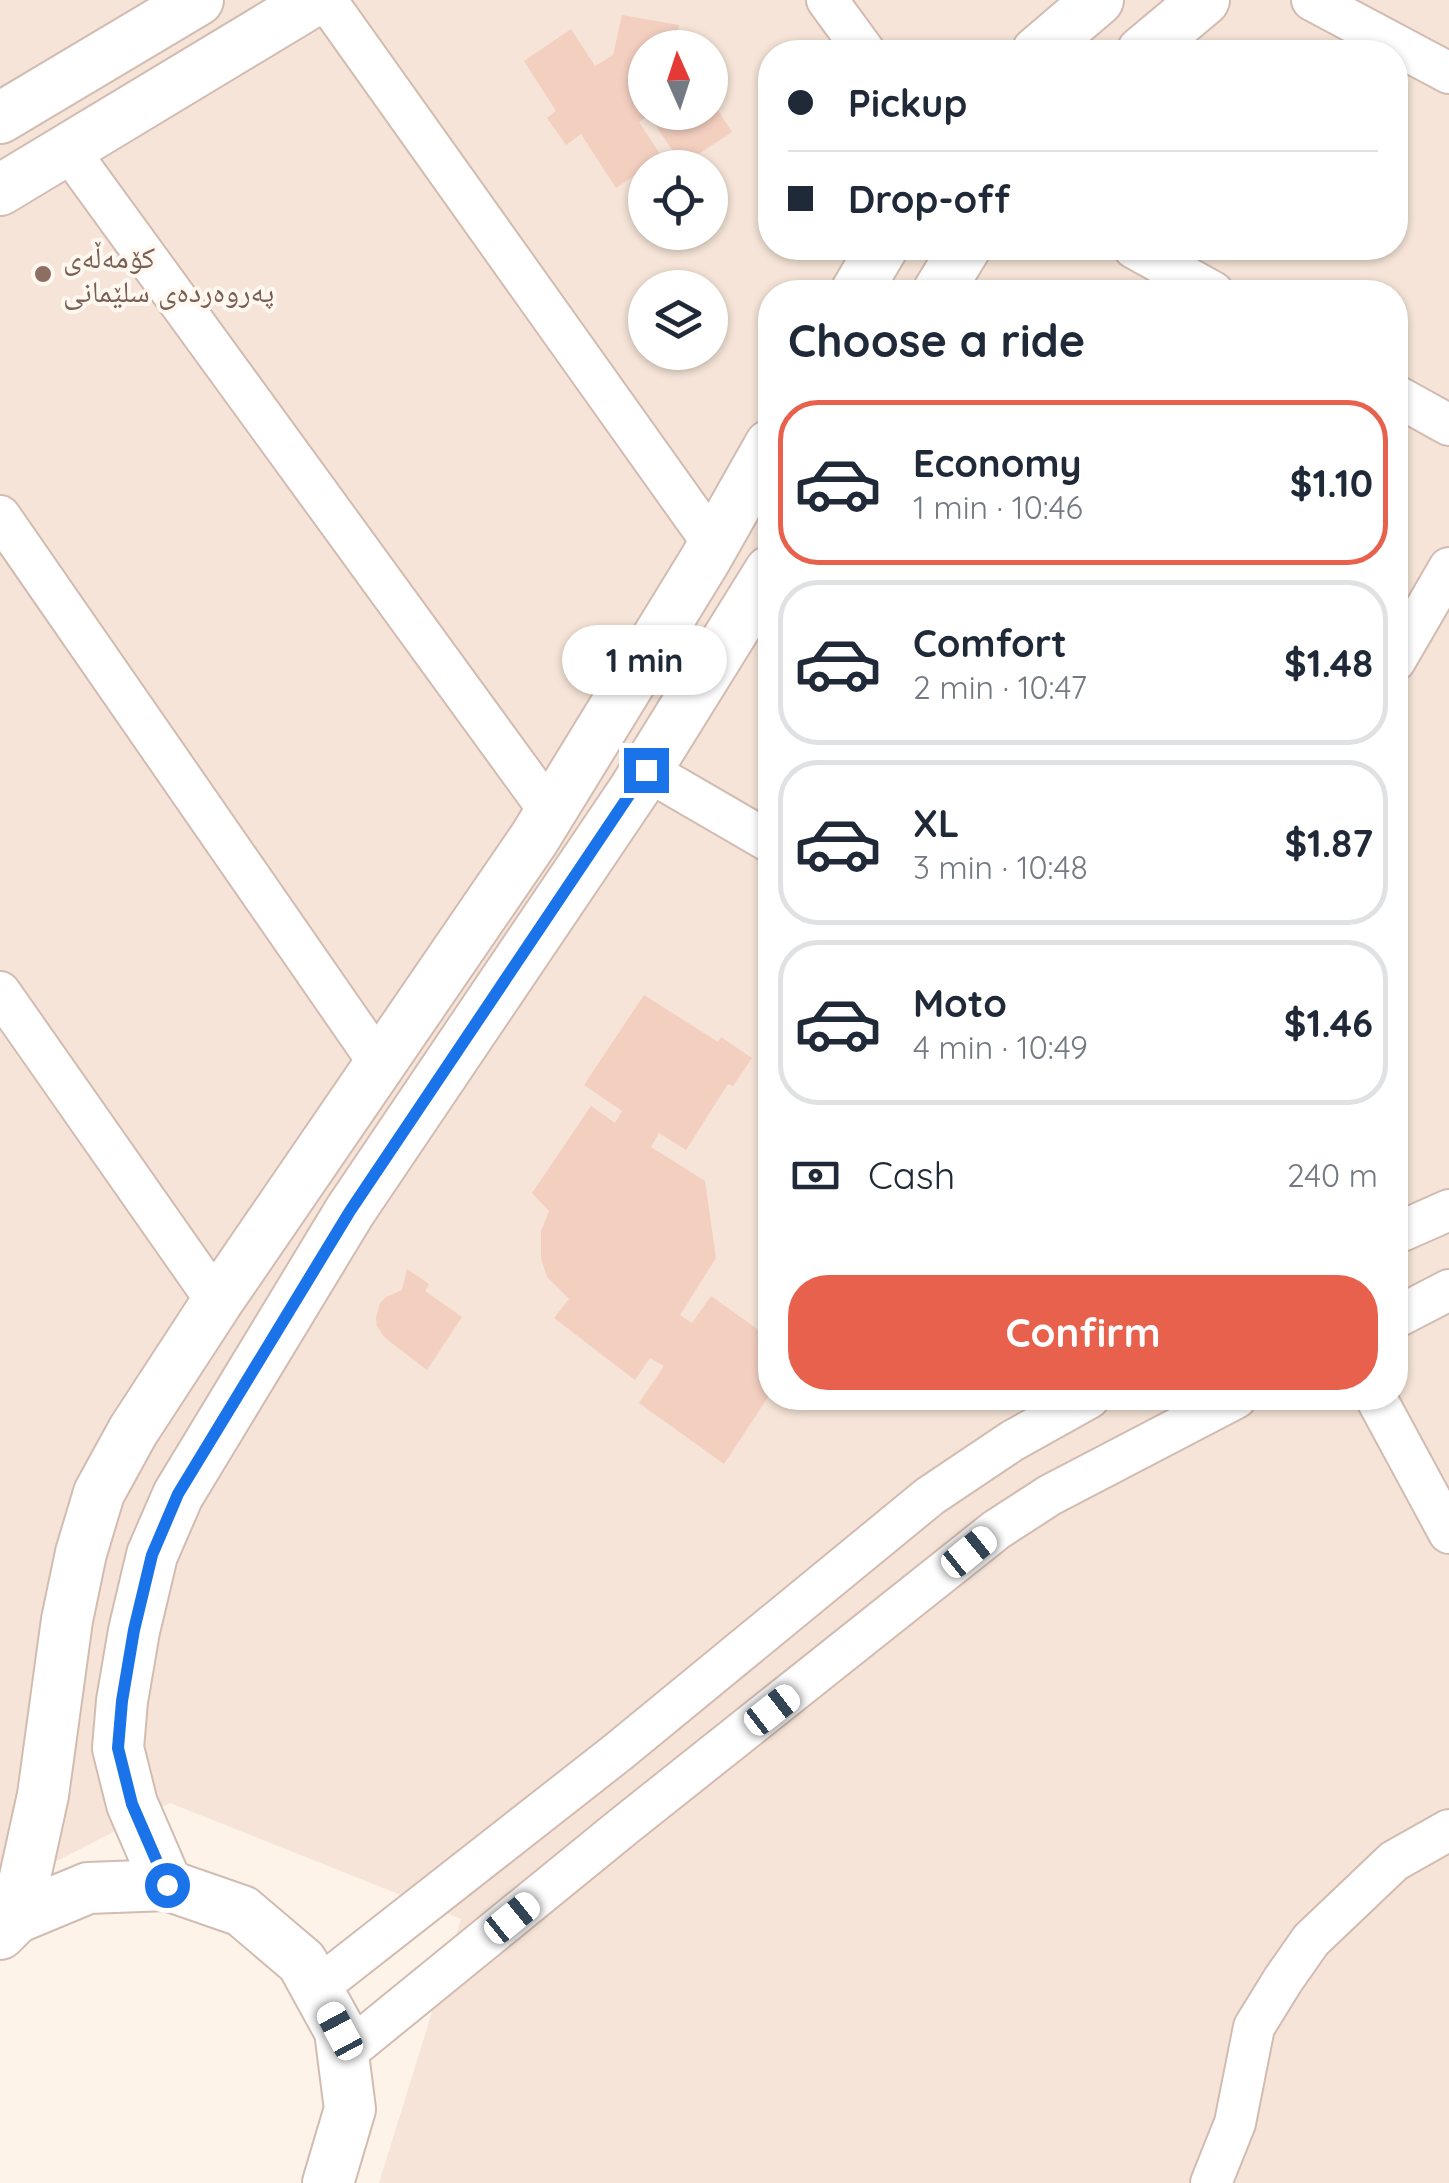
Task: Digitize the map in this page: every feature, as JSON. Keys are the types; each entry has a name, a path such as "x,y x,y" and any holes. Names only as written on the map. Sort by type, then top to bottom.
{"street":[{"path":"0,118 198,0"},
{"path":"0,190 315,0"},
{"path":"326,0 714,545"},
{"path":"827,0 856,40"},
{"path":"1051,40 1098,0"},
{"path":"1156,40 1204,0"},
{"path":"1312,0 1387,40"},
{"path":"1408,51 1449,73"},
{"path":"67,148 550,813"},
{"path":"1156,260 1191,280"},
{"path":"1408,402 1449,425"},
{"path":"5,1928 43,1795 68,1620 81,1553 99,1494 133,1431 217,1302 550,813 758,467"},
{"path":"5,533 381,1066"},
{"path":"1408,639 1449,568"},
{"path":"167,1885 132,1804 118,1748 134,1630 152,1555 178,1494 350,1211 646,770 758,590"},
{"path":"646,770 758,835"},
{"path":"0,992 217,1302"},
{"path":"1408,1224 1449,1210"},
{"path":"1408,1311 1449,1290"},
{"path":"317,1988 618,1752 930,1496 1012,1441 1068,1410"},
{"path":"343,2055 996,1530 1050,1495 1213,1410"},
{"path":"1382,1410 1449,1533"},
{"path":"1211,2183 1235,2123 1254,2027 1311,1940 1394,1861 1449,1830"},
{"path":"5,1928 88,1888 167,1885 242,1911 302,1962 340,2031 350,2109 328,2183"},
{"path":"1235,2123 1247,2183"}],"shaded area":[{"path":"0,0 1449,0 1449,2183 379,2183 461,1919 170,1803 0,1890"}],"building":[{"path":"622,15 679,25 678,30 628,30 628,130 644,130 657,150 628,150 628,180 616,188 581,134 566,145 547,118 556,111 524,61 571,29 595,66 613,55"},
{"path":"728,126 732,132 705,150 672,150 659,130 728,130"},
{"path":"644,995 718,1042 721,1037 752,1058 733,1086 728,1084 686,1150 659,1133 651,1147 705,1181 716,1258 680,1315 692,1323 711,1296 758,1329 759,1410 724,1464 639,1403 664,1366 650,1358 635,1380 554,1318 569,1299 547,1277 541,1258 541,1231 549,1211 532,1193 591,1106 615,1123 622,1111 584,1085"},
{"path":"407,1269 429,1284 425,1291 462,1317 427,1370 384,1337 377,1326 380,1303 402,1290"}],"place":[{"name":"كۆمەڵەی پەروەردەی سلێمانی","path":"43,274"}],"route":[{"path":"167,1885 132,1804 118,1748 134,1630 152,1555 178,1494 350,1211 646,770"}]}
